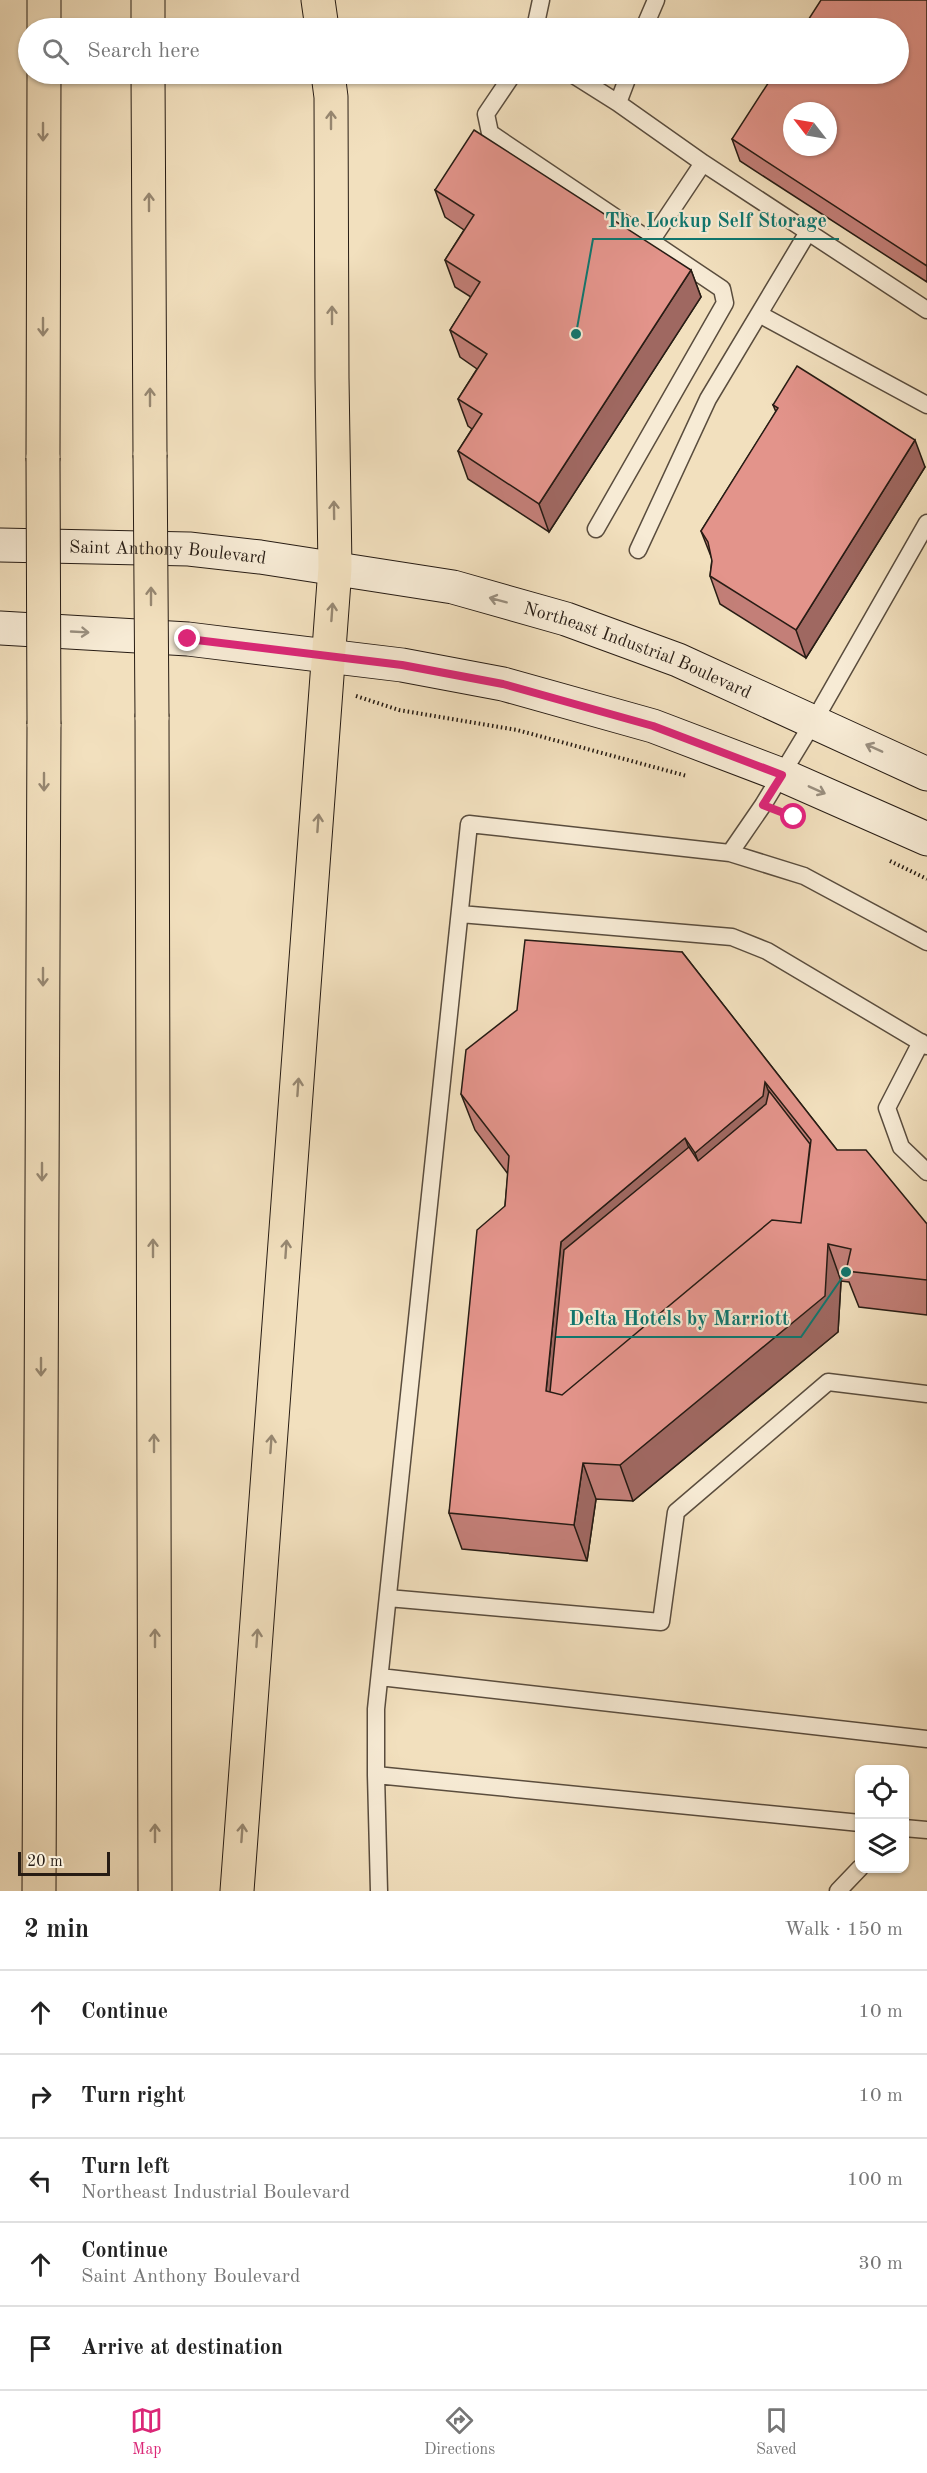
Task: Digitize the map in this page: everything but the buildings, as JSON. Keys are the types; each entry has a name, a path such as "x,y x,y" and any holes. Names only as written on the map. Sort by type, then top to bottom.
{"highway":[{"path":"44,0 44,18"},
{"path":"148,0 148,18"},
{"path":"318,0 321,18"},
{"path":"39,1891 44,84"},
{"path":"148,84 155,1891"},
{"path":"237,1891 335,568 329,84"}],"main road":[{"name":"Saint Anthony Boulevard","path":"0,545 189,549 335,568"},
{"name":"Northeast Industrial Boulevard","path":"335,568 453,587 566,619 678,660 927,774"},
{"path":"0,628 188,639 402,665 503,684 653,726 782,775 927,839"}],"lane":[{"path":"538,18 542,0"},
{"path":"648,18 656,0"},
{"path":"506,84 486,114 490,133 722,289 725,303 596,529"},
{"path":"588,84 703,163 927,310"},
{"path":"618,103 625,84"},
{"path":"651,241 703,163"},
{"path":"638,550 708,399 808,232"},
{"path":"759,314 927,405"},
{"path":"730,853 782,775 925,530"},
{"path":"379,1891 376,1709 469,824 730,853 804,876 927,942"},
{"path":"460,914 732,937 767,951 924,1044 887,1108 901,1147 927,1172"},
{"path":"388,1598 661,1622 676,1512 828,1382 927,1394"},
{"path":"380,1677 927,1739"},
{"path":"376,1775 855,1823"},
{"path":"909,1828 927,1830"},
{"path":"838,1891 855,1873"}],"path":[{"path":"387,706 517,730 694,778"},
{"path":"886,858 927,879"}],"place":[{"name":"The Lockup Self Storage","path":"576,334"},
{"name":"Delta Hotels by Marriott","path":"846,1272"}],"route":[{"path":"188,639 402,665 503,684 653,726 782,775 763,805 794,817"}]}
